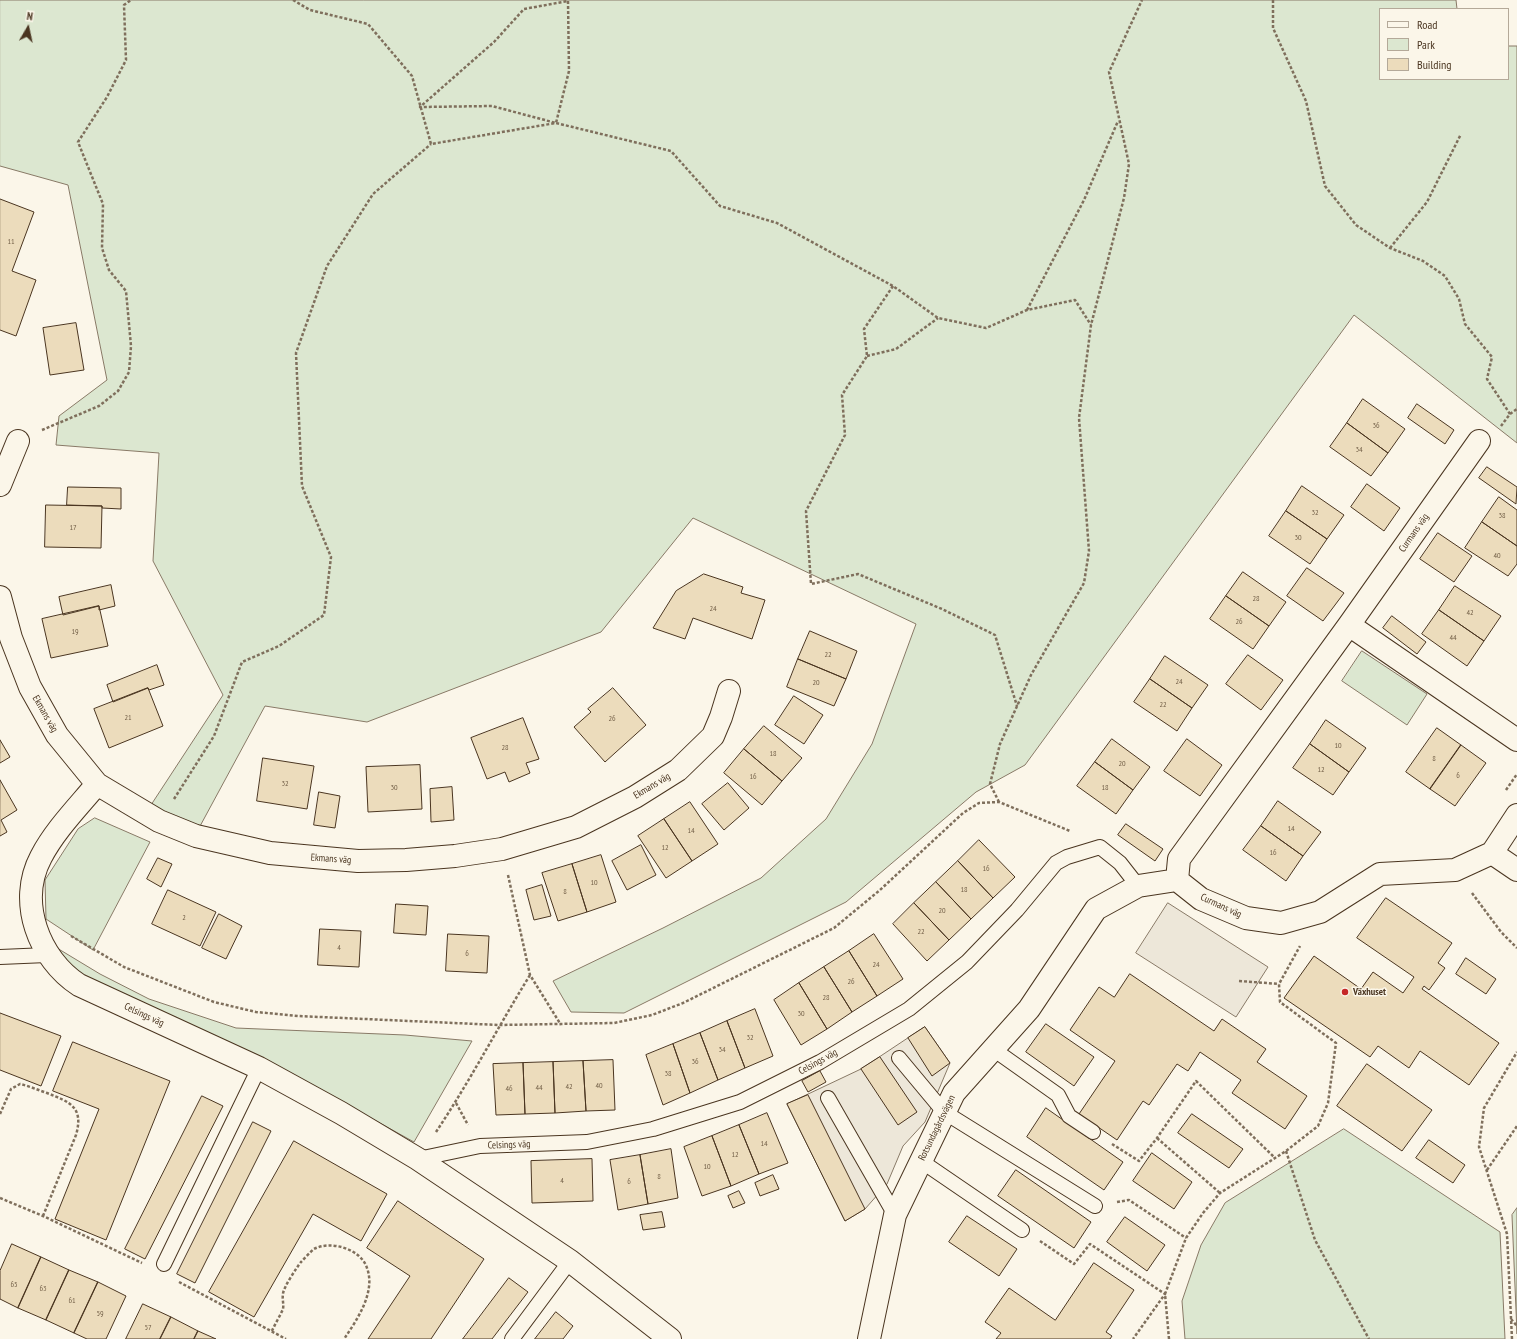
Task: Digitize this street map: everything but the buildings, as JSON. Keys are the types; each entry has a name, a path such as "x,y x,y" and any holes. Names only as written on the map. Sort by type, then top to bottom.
{"street":[{"path":"0,485 18,441"},
{"name":"Curmans väg","path":"1479,441 1349,625 1179,859 1177,880 1202,899 1246,918 1281,923 1320,912 1380,874 1455,870 1492,853"},
{"name":"Ekmans väg","path":"0,597 10,638 30,687 57,735 97,784 159,821 196,836 234,846 270,853 358,861 406,860 455,856 502,849 576,827 635,796 678,770 713,736 721,717 728,691"},
{"path":"1349,625 1517,740"},
{"name":"Celsings väg","path":"97,784 50,843 41,858 34,875 32,893 34,920 40,940 47,955 66,976 259,1068 341,1113 418,1159 570,1261 670,1339"},
{"path":"1517,815 1492,853 1517,870"},
{"path":"1138,886 1177,880"},
{"name":"Rotsundagårdsvägen","path":"869,1339 895,1215 954,1093 1029,1009 1096,909 1138,886"}],"lane":[{"path":"1100,847 1115,858 1138,886"},
{"name":"Celsings väg","path":"418,1159 480,1146 587,1142 653,1129 740,1102 820,1062 909,1009 967,962 1017,910 1056,863 1067,857 1100,847"},
{"path":"0,957 47,955"},
{"path":"993,1049 1058,1095 1069,1116 1093,1132"},
{"path":"899,1058 944,1112 1095,1206"},
{"path":"164,1264 259,1068"},
{"path":"828,1098 895,1215"},
{"path":"921,1161 1022,1230"},
{"path":"512,1339 570,1261"}],"path":[{"path":"18,441 99,406 118,392 129,372 132,346 126,291 109,270 102,248 103,204 78,142 107,97 126,60 124,5 131,0"},
{"path":"293,0 310,10 368,24 412,76 431,144"},
{"path":"1000,802 990,784 1000,744 1031,675 1084,582 1089,551 1079,418 1091,325 1124,198 1129,164 1109,72 1142,0"},
{"path":"1273,0 1273,28 1306,101 1325,186 1356,226 1390,248 1423,261 1445,276 1459,299 1465,324 1492,357 1487,379 1510,414"},
{"path":"420,106 494,42 524,9 568,1 569,71 556,123"},
{"path":"420,106 492,106 671,151 720,206 777,223 893,286 938,318 986,328 1027,310 1075,300 1091,325"},
{"path":"1027,310 1081,206 1119,121"},
{"path":"159,821 214,736 242,662 279,646 324,616 331,557 302,486 296,353 327,266 373,194 431,144 556,123"},
{"path":"1390,248 1427,202 1461,134"},
{"path":"893,286 864,329 867,356 842,395 845,435 806,511 810,584 858,574 942,609 995,635 1017,706"},
{"path":"867,356 896,349 938,318"},
{"path":"1479,441 1495,435 1510,414 1517,410"},
{"path":"34,920 51,925 124,967 214,1002 256,1012 298,1016 499,1025 614,1023 652,1015 683,1003 834,928 880,890 944,830 970,808 979,803 1000,802 1039,818 1100,847"},
{"path":"502,849 530,975 562,1025"},
{"path":"1455,870 1501,932 1517,948"},
{"path":"1133,1339 1165,1294 1186,1238 1203,1213 1220,1193 1286,1151 1318,1126 1328,1103 1336,1042 1280,1002 1278,984 1320,912"},
{"path":"418,1159 456,1103 499,1025 530,975"},
{"path":"1238,981 1278,984"},
{"path":"1512,1339 1507,1234 1479,1147 1484,1108 1517,1052"},
{"path":"1093,1132 1139,1160 1157,1138 1196,1081 1275,1158"},
{"path":"0,1114 11,1089 20,1084 66,1101 74,1107 78,1116 79,1126 76,1135 43,1216"},
{"path":"1487,1170 1517,1126"},
{"path":"1157,1138 1220,1193"},
{"path":"1286,1151 1315,1240 1369,1339"},
{"path":"1095,1206 1129,1200 1186,1238"},
{"path":"1022,1230 1074,1264 1090,1244 1165,1294"},
{"path":"272,1331 283,1308 282,1292 300,1263 314,1249 328,1246 343,1247 359,1257 367,1268 368,1279 366,1298 361,1313 344,1339"},
{"path":"1165,1294 1169,1339"},
{"path":"1511,1318 1517,1326"}],"green space":[{"path":"0,0 1456,0 1457,8 1379,8 1379,80 1509,80 1509,46 1517,46 1517,443 1354,315 1025,765 976,792 846,902 624,1013 571,1012 553,981 663,928 761,878 826,819 872,744 916,624 693,518 601,632 367,722 265,706 199,828 149,808 223,695 153,561 159,453 56,445 59,416 107,380 68,185 0,166"},
{"path":"1362,651 1427,694 1407,725 1342,681"},
{"path":"95,818 150,842 93,950 46,919 45,880 78,829"},
{"path":"52,945 100,974 149,999 236,1028 405,1035 472,1041 414,1142 275,1065 144,1009 65,965"},
{"path":"1344,1129 1500,1232 1505,1339 1185,1339 1182,1301 1201,1245 1225,1203"},
{"path":"1517,1208 1517,1334 1512,1215"}],"shaded area":[{"path":"1168,903 1268,967 1236,1017 1136,953"},
{"path":"925,1027 950,1063 925,1122 903,1146 887,1184 865,1209 845,1221 787,1104 861,1069"}],"place":[{"name":"Växhuset","path":"1345,992"}]}
